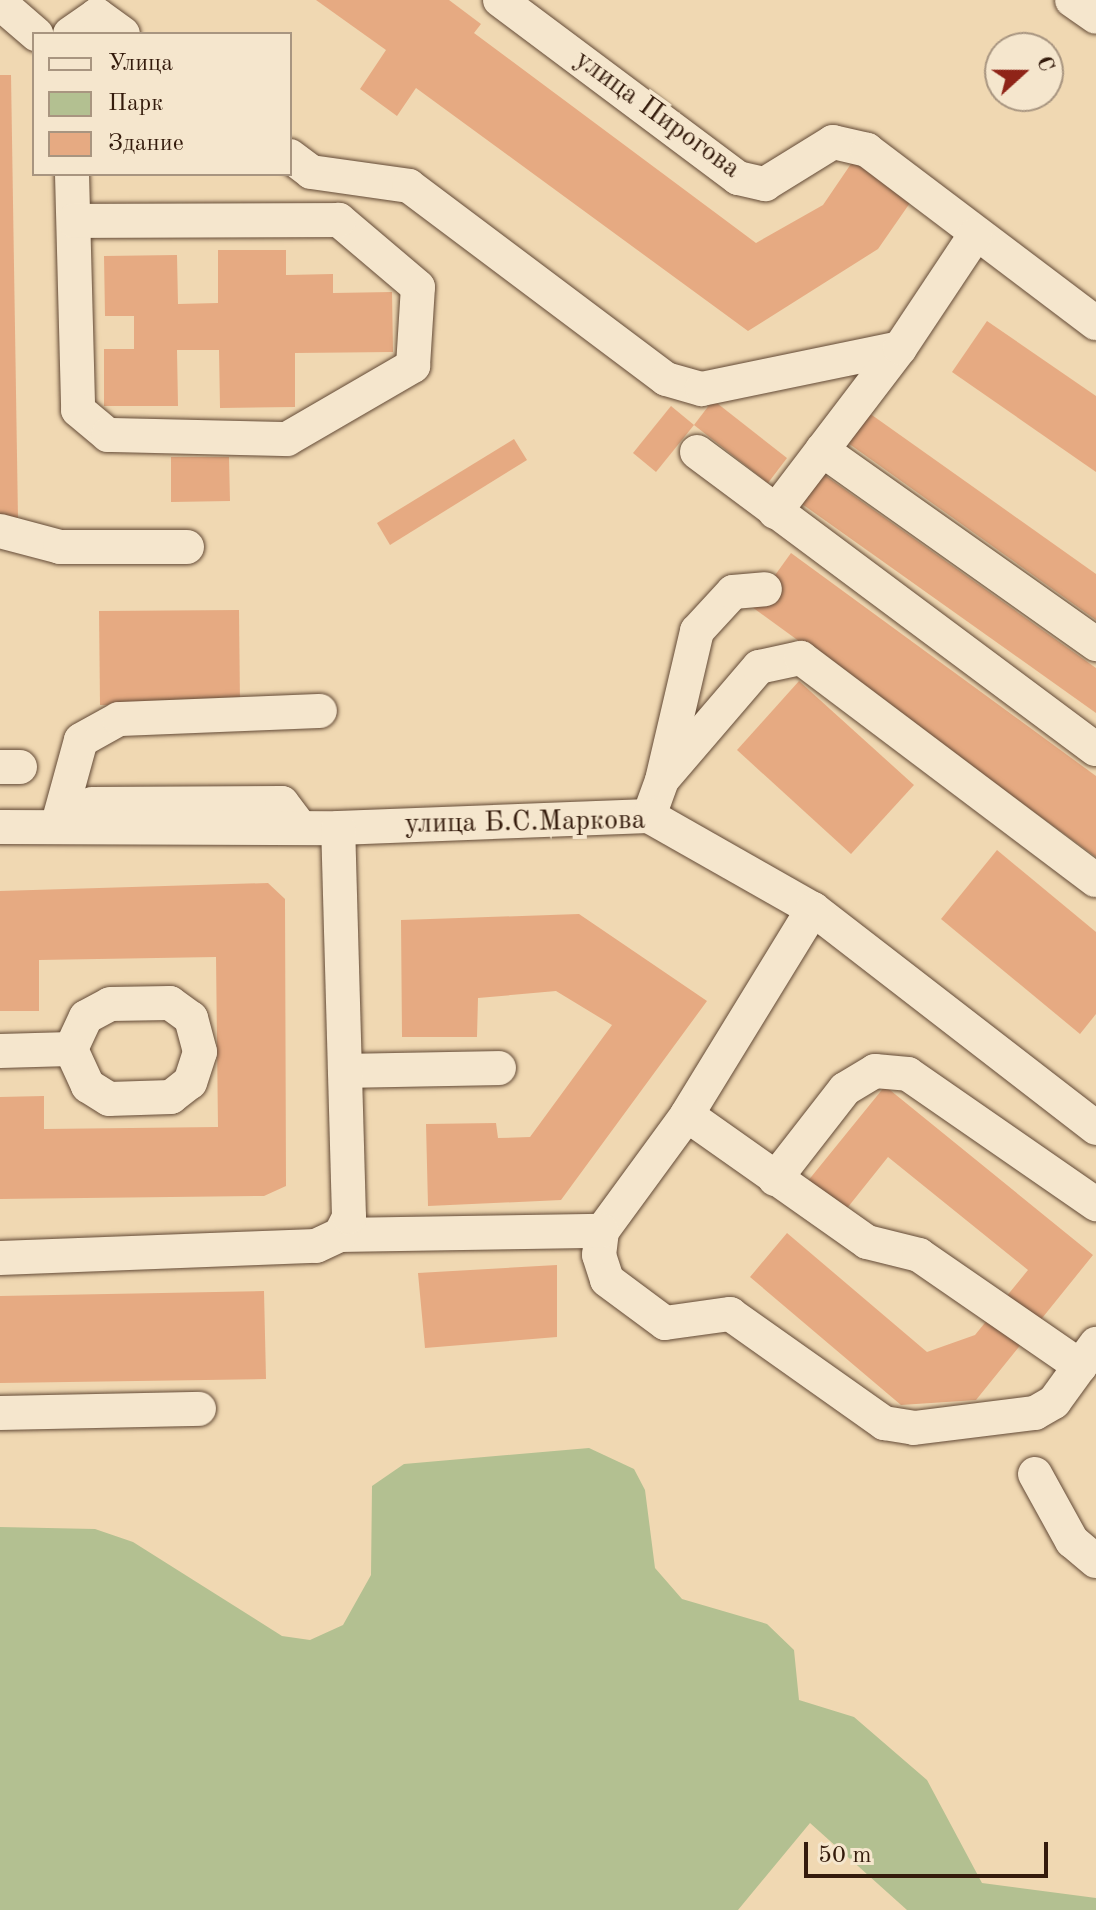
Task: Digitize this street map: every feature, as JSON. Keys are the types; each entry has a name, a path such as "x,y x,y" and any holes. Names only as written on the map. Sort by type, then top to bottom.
{"street":[{"name":"улица Пирогова","path":"500,0 738,178 765,184 833,142 867,150 975,235 1096,323"},
{"path":"1072,0 1096,17"},
{"path":"0,3 34,32"},
{"path":"292,158 311,172 409,186 666,379 702,389 900,348"},
{"path":"72,176 78,410 108,435 287,439 413,366 418,287 339,220 74,221"},
{"path":"775,512 900,348 975,235"},
{"path":"822,450 1096,644"},
{"path":"697,452 1096,749"},
{"path":"0,531 60,547 187,547"},
{"path":"649,816 662,780 697,631 733,592 765,589"},
{"path":"662,780 759,667 801,658 1096,880"},
{"path":"57,827 81,740 119,719 320,711"},
{"name":"улица Б.С.Маркова","path":"0,827 338,828 649,816 813,909 1096,1128"},
{"path":"338,828 349,1217 340,1235"},
{"path":"687,1115 867,1242 919,1255 1088,1355 1054,1402 1035,1413 914,1428 884,1423 730,1314 665,1323 607,1280 599,1255 602,1231 687,1115 813,909"},
{"path":"0,1051 71,1049"},
{"path":"345,1071 499,1068"},
{"path":"775,1179 845,1089 875,1071 908,1074 1096,1204"},
{"path":"0,1258 316,1246 340,1235 602,1231"},
{"path":"0,1413 199,1409"},
{"path":"1035,1474 1072,1541 1096,1561"}],"green space":[{"path":"589,1448 634,1469 645,1490 655,1568 682,1599 767,1624 794,1650 799,1700 854,1717 927,1780 982,1883 1096,1898 1096,1910 907,1910 810,1823 738,1910 0,1910 0,1527 95,1529 133,1542 282,1636 310,1640 343,1625 371,1575 372,1486 404,1464"}],"building":[{"path":"316,0 449,0 481,24 474,33 756,243 823,205 855,158 912,200 878,249 748,331 416,88 397,116 360,89 386,50"},
{"path":"0,75 11,75 18,519 0,519"},
{"path":"218,250 286,250 286,275 333,274 333,293 392,292 393,352 295,353 295,407 220,408 219,350 177,350 178,406 104,406 104,349 134,349 134,316 105,316 104,256 177,255 178,304 218,303"},
{"path":"987,321 1096,396 1096,472 952,372"},
{"path":"713,400 787,458 768,483 694,425"},
{"path":"671,406 694,425 656,472 633,453"},
{"path":"862,408 1096,574 1096,620 841,438"},
{"path":"514,439 527,460 390,545 377,523"},
{"path":"171,457 229,457 230,501 171,502"},
{"path":"816,469 1096,668 1096,713 795,499"},
{"path":"791,553 1096,776 1096,857 752,607"},
{"path":"239,610 240,704 100,705 99,611"},
{"path":"799,681 914,785 851,854 737,750"},
{"path":"997,850 1096,932 1096,1014 1080,1034 941,919"},
{"path":"268,883 285,899 286,1186 264,1196 0,1199 0,1097 44,1096 44,1129 218,1127 216,957 39,960 39,1011 0,1011 0,891"},
{"path":"579,914 707,1001 561,1200 428,1206 426,1124 496,1123 498,1138 530,1137 612,1025 556,991 478,998 477,1037 402,1037 401,920"},
{"path":"885,1086 1093,1255 976,1400 901,1405 750,1277 787,1233 927,1352 975,1335 1028,1270 888,1157 840,1217 803,1187"},
{"path":"557,1265 557,1337 425,1348 418,1273"},
{"path":"264,1291 266,1379 0,1383 0,1296"}]}
